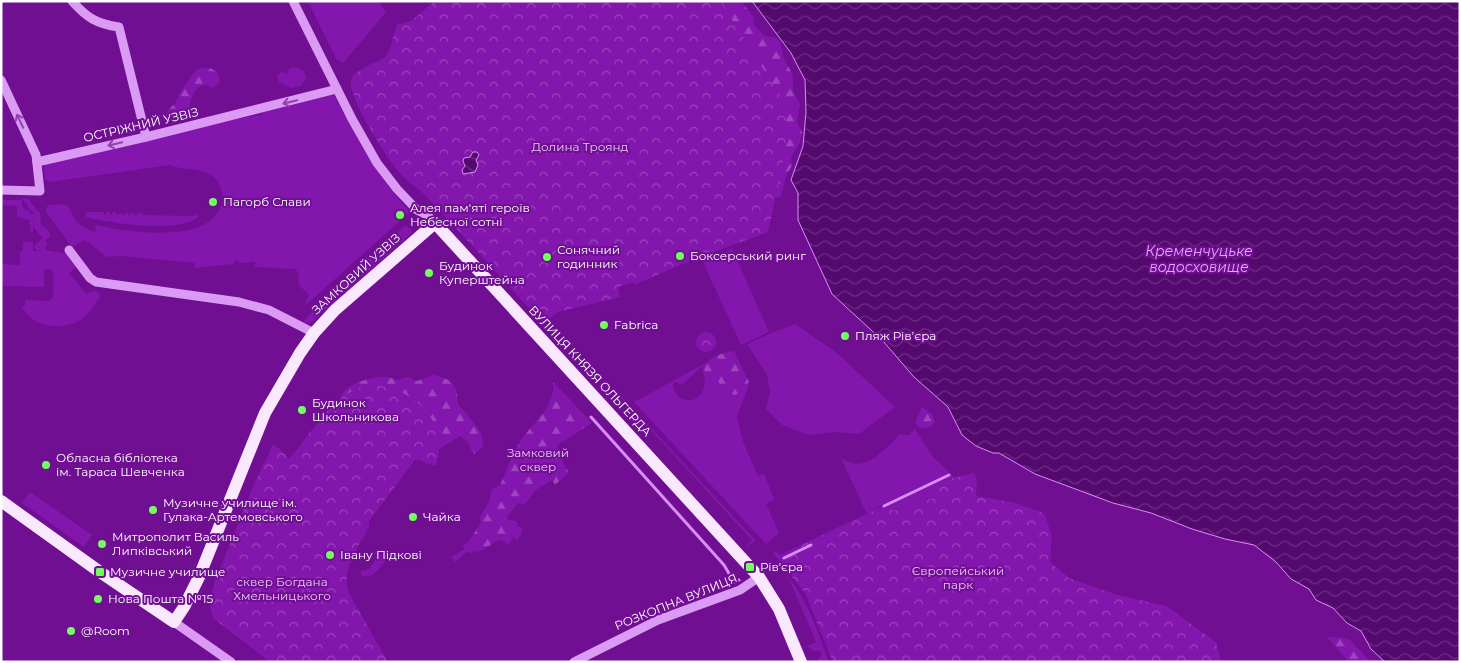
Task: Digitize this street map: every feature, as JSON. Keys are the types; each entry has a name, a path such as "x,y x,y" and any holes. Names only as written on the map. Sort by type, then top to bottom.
{"main road":[{"name":"ЗАМКОВИЙ УЗВІЗ","path":"174,622 199,577 265,413 314,333 342,303 435,223"},
{"name":"ВУЛИЦЯ КНЯЗЯ ОЛЬГЕРДА","path":"435,223 759,576 779,609 802,662"},
{"path":"1,501 111,580 174,622"}],"street":[{"path":"72,1 95,22 119,27 146,137"},
{"name":"ВУЛИЦЯ КНЯЗЯ ОЛЬГЕРДА","path":"293,1 370,151 386,176 417,210 435,223"},
{"path":"1,80 34,151 40,191 1,190"},
{"name":"ОСТРІЖНИЙ УЗВІЗ","path":"37,162 337,89"},
{"path":"69,250 93,281 239,302 269,310 314,333"},
{"name":"РОЗКОПНА ВУЛИЦЯ","path":"574,662 658,620 740,590 759,576"},
{"path":"174,622 228,661"}],"green space":[{"path":"308,1 379,1 386,12 343,63 337,60"},
{"name":"Долина Троянд","path":"435,1 720,1 781,97 786,117 784,158 768,232 692,260 634,285 633,282 618,287 620,297 558,312 546,322 540,320 426,196 398,171 361,112 351,88 351,80 356,73 388,54 397,25 411,21"},
{"path":"693,1 741,1 753,16 754,24 758,29 765,36 774,37 780,41 783,57 793,75 793,91 800,104 797,122 802,132 800,143 791,157 792,166 787,174 780,198 775,196"},
{"path":"293,67 302,70 306,78 301,86 291,88 279,82 277,75 283,71 287,74 289,69"},
{"path":"201,68 215,71 219,75 219,83 213,88 206,85 201,86 194,94 189,111 178,117 166,118 167,112 175,104 186,83"},
{"path":"334,95 359,142 377,170 410,212 307,304 305,303 309,294 299,286 298,272 295,269 255,267 255,262 240,263 236,260 233,264 195,268 195,263 121,256 107,257 85,240 72,247 46,212 46,208 49,205 67,206 80,225 95,232 96,225 127,231 168,232 187,230 204,225 216,215 222,201 222,190 219,183 214,177 206,173 170,165 50,182 45,179 44,167 46,164 236,119 261,115 264,112"},
{"path":"22,198 28,199 40,213 41,225 49,233 50,237 45,240 47,243 45,250 34,248 43,238 34,228 34,215 33,232 29,231 31,227 30,220 17,217 17,206 1,205 1,200 22,200 24,210 34,214 28,209 28,205"},
{"path":"86,212 104,212 106,215 107,212 110,212 110,215 113,212 116,212 116,215 128,213 130,215 134,213 134,216 137,213 142,213 142,215 195,216 196,214 199,216 178,225 162,226 127,224 86,217"},
{"path":"406,225 413,232 313,321 309,323 303,322 328,294"},
{"path":"23,242 33,242 33,251 46,250 68,254 77,266 69,273 86,294 96,290 100,296 91,311 76,322 58,326 40,323 26,313 22,306 25,306 25,300 49,301 53,297 54,275 51,269 44,269 44,287 1,286 1,264 20,265 20,251 23,251"},
{"path":"732,249 769,332 741,345 703,262"},
{"path":"795,324 837,353 895,407 859,434 834,432 809,435 782,425 766,409 770,392 767,375 747,344"},
{"path":"706,332 713,335 716,342 713,349 706,352 699,349 696,342 699,335"},
{"path":"734,351 749,382 742,392 734,395 723,388 717,380 709,377 703,366 717,356"},
{"path":"706,363 683,384 674,382 673,387 681,398 692,400 697,398 704,388 705,380 702,369 704,368 706,374 718,381 723,388 749,385 737,416 743,442 758,476 764,474 774,499 766,504 779,533 766,544 634,402"},
{"path":"433,375 445,378 453,384 457,392 458,404 474,423 481,435 483,445 475,454 472,452 468,442 460,436 439,449 438,452 342,402 341,396 345,391 358,382 383,377 397,380 408,377 417,381"},
{"name":"Замковий сквер","path":"553,382 592,423 557,445 565,467 569,472 555,485 552,480 537,489 524,505 518,503 507,517 508,520 518,522 517,526 523,529 518,540 513,537 509,545 501,540 497,541 480,551 467,552 455,562 451,557 465,549 463,546 469,541 481,522 479,519 490,500 492,489 500,485 520,441 548,405 553,391"},
{"name":"сквер Богдана Хмельницького","path":"375,385 397,391 417,402 432,419 437,430 439,444 436,465 415,460 369,521 369,526 349,567 347,585 349,593 388,662 270,662 213,618 209,603 214,584 254,484 273,445 280,449 289,459 316,424 337,402 348,393 361,387"},
{"path":"613,387 755,540 746,546 752,540"},
{"path":"922,407 932,414 935,422 931,427 920,428 915,423"},
{"path":"915,429 932,456 954,477 932,483 934,498 893,511 885,509 882,505 867,514 841,458 858,464 865,462 878,455 899,435 909,435"},
{"name":"Європейський парк","path":"974,473 977,480 976,496 1015,503 1044,513 1052,536 1050,562 1069,578 1114,594 1166,606 1216,642 1221,662 833,662 805,593 773,553 776,551 780,555 883,506 885,509 891,506 893,511 934,498 931,483"},
{"path":"30,492 92,535 84,547 22,503"},
{"path":"382,550 389,556 381,567 370,575 361,576 361,571 369,569"},
{"path":"783,571 799,592 805,603 816,626 829,662 816,662 822,655 820,651 813,651 807,646 816,642 790,581"},
{"path":"1327,637 1349,639 1371,662 1349,662"}],"water":[{"name":"Кременчуцьке водосховище","path":"752,1 1460,1 1460,662 1385,662 1371,649 1361,631 1347,623 1333,608 1316,600 1309,589 1291,579 1276,562 1254,545 1192,529 1151,513 1113,503 1035,474 999,453 993,453 976,446 962,435 948,407 914,377 883,341 832,294 798,220 798,193 791,180 803,146 806,112 805,80 791,53"},
{"path":"473,152 477,152 479,155 476,160 478,165 475,172 463,174 464,158 470,157"}],"waterway":[{"path":"591,417 724,565 734,582 739,580"},
{"path":"884,506 949,475"},
{"path":"784,558 811,545"}],"place":[{"name":"Пагорб Слави","path":"213,202"},
{"name":"Алея пам'яті героїв Небесної сотні","path":"400,215"},
{"name":"Боксерський ринг","path":"680,256"},
{"name":"Сонячний годинник","path":"547,257"},
{"name":"Будинок Куперштейна","path":"429,273"},
{"name":"Fabrica","path":"604,325"},
{"name":"Пляж Рівʼєра","path":"845,336"},
{"name":"Будинок Школьникова","path":"302,410"},
{"name":"Обласна бібліотека ім. Тараса Шевченка","path":"46,465"},
{"name":"Музичне училище ім. Гулака-Артемовського","path":"153,510"},
{"name":"Чайка","path":"413,517"},
{"name":"Митрополит Василь Липківський","path":"102,544"},
{"name":"Івану Підкові","path":"330,555"},
{"name":"Рів'єра","path":"750,567"},
{"name":"Музичне училище","path":"100,572"},
{"name":"Нова Пошта №15","path":"98,599"},
{"name":"@Room","path":"71,631"}]}
